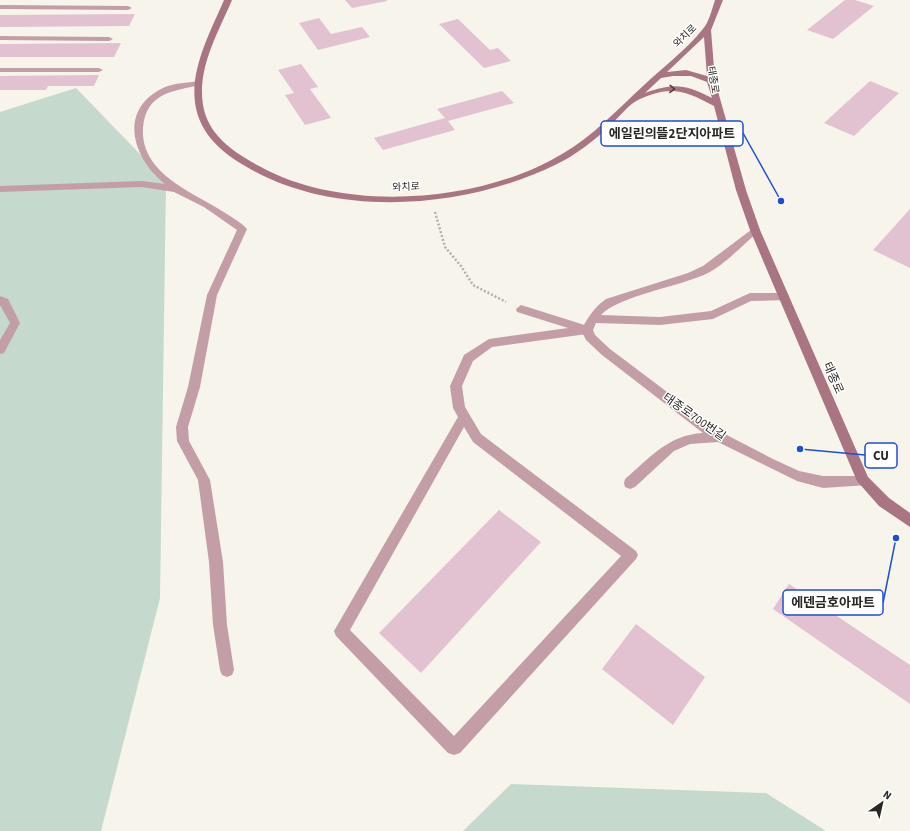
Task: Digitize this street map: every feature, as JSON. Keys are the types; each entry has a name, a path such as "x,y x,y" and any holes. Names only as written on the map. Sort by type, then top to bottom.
{"main road":[{"name":"와치로","path":"228,0 199,72 199,106 205,124 215,140 250,167 276,179 341,196 368,199 416,199 490,187 521,178 553,164 585,143 707,30"},
{"name":"태종로","path":"719,0 707,30 711,81 741,190 755,230 863,481 884,502 910,521"},
{"path":"658,76 678,72 698,74 711,81"},
{"path":"634,99 668,88 691,91 718,105"}],"street":[{"path":"0,7 128,8"},
{"path":"0,38 109,39"},
{"path":"0,70 99,70"},
{"path":"176,190 150,165 138,138 138,120 150,102 168,89 198,83"},
{"path":"0,188 142,184 176,190 207,205 242,229 212,295 194,387 182,427 183,441 204,480 216,562 220,625 227,670"},
{"path":"588,330 592,319 600,308 610,302 692,276 707,269 755,230"},
{"path":"592,319 660,321 705,316 713,315 750,297 784,296"},
{"path":"0,300 4,302 15,323 0,350"},
{"path":"521,309 588,330"},
{"path":"464,417 341,631 454,747 631,555 477,438 459,408 456,386 468,358 490,343 588,330"},
{"name":"태종로700번길","path":"588,330 590,337 606,352 720,437 797,476 823,482 863,481"},
{"path":"630,483 670,447 689,439 720,437"}],"path":[{"path":"431,197 446,247 474,285 494,297 521,309"}],"green space":[{"path":"76,88 166,181 160,598 101,831 0,831 0,112"},
{"path":"511,784 766,793 826,831 463,831"}],"building":[{"path":"345,0 387,0 387,1 352,8"},
{"path":"845,0 855,0 874,6 833,39 807,30"},
{"path":"135,14 129,26 0,27 0,15"},
{"path":"319,18 331,34 362,27 370,37 318,50 299,23"},
{"path":"458,19 490,50 498,48 511,61 484,68 439,24"},
{"path":"121,43 114,57 0,57 0,44"},
{"path":"301,64 318,87 310,89 331,118 305,125 285,95 294,93 278,70"},
{"path":"99,75 94,86 48,86 46,90 0,90 0,76"},
{"path":"870,81 899,93 854,136 824,123"},
{"path":"502,91 514,103 448,121 455,130 383,150 374,138 445,118 437,109"},
{"path":"910,209 910,268 873,250"},
{"path":"499,510 541,542 421,673 379,633"},
{"path":"789,584 910,665 910,704 773,609"},
{"path":"636,624 705,677 673,725 602,669"}],"place":[{"name":"에일린의뜰2단지아파트","path":"781,201"},
{"name":"CU","path":"800,449"},
{"name":"에덴금호아파트","path":"896,538"}]}
